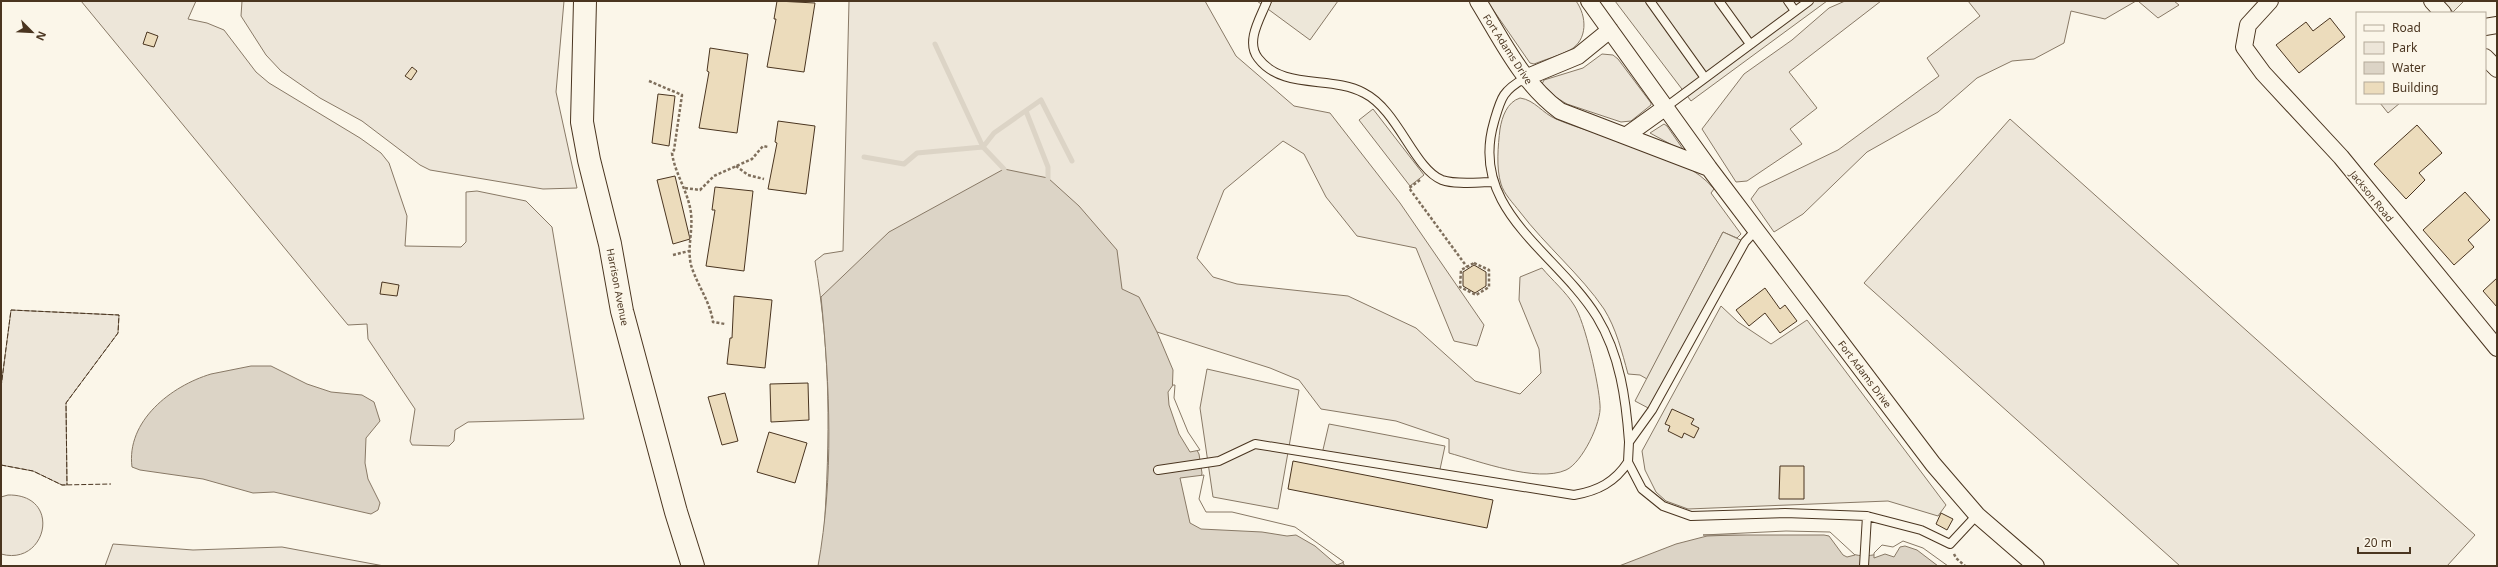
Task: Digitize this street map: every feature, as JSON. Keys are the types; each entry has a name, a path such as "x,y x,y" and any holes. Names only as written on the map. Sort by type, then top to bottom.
{"main road":[{"name":"Harrison Avenue","path":"585,1 582,122 589,160 610,244 622,311 666,476 693,566"}],"street":[{"name":"Fort Adams Drive","path":"1478,1 1525,78 1542,98 1560,111 1627,135 1709,168"},
{"name":"Fort Adams Drive","path":"1589,1 1709,168 1933,464 1977,515 2036,566"},
{"name":"Jackson Road","path":"2270,1 2248,25 2244,47 2262,73 2341,157 2497,348"},
{"path":"2432,1 2442,12"},
{"path":"2486,27 2497,25"},
{"path":"1525,78 1578,56 1610,30"},
{"path":"2486,58 2497,69"},
{"path":"1627,135 1666,107"}],"lane":[{"path":"1267,1 1254,33 1254,51 1258,58 1268,68 1292,78 1357,89 1374,98 1398,126 1431,173 1442,180 1493,182"},
{"path":"1650,1 1705,78"},
{"path":"1719,1 1750,44"},
{"path":"1788,1 1795,11"},
{"path":"1666,107 1809,1"},
{"path":"1525,78 1509,88 1499,102 1490,136 1489,169 1493,182 1512,216 1580,294 1605,332 1623,385 1629,442 1628,462 1642,490 1664,506 1691,516 1792,514 1867,516 1921,530 1950,544 1977,515"},
{"path":"1629,442 1652,410 1746,242 1756,230"},
{"path":"1158,470 1219,461 1256,444 1574,495 1603,487 1615,479 1628,462"},
{"path":"1864,566 1867,516"}],"path":[{"path":"649,81 682,95 674,150 672,153 674,170 684,188 691,214 692,235 689,251 691,266 711,309 713,322 725,324"},
{"path":"684,188 697,191 714,176 752,159 762,146 768,147"},
{"path":"736,166 748,175 764,179"},
{"path":"1431,173 1409,188 1467,267"},
{"path":"672,256 689,251"},
{"path":"1474,262 1489,270 1489,287 1476,295 1460,287 1461,270 1467,267 1474,262"}],"green space":[{"path":"81,1 196,1 188,19 207,23 224,30 256,72 269,83 360,138 381,153 389,163 407,216 405,246 461,247 466,242 466,192 477,191 526,201 552,227 584,419 468,422 455,430 454,441 449,446 412,445 410,441 415,409 368,339 367,324 348,325"},
{"path":"242,1 564,1 556,92 577,188 543,189 430,170 420,165 362,121 320,98 281,71 266,55 241,16"},
{"path":"849,1 1205,1 1236,56 1294,106 1330,113 1400,203 1484,325 1477,346 1454,341 1416,248 1357,236 1326,197 1304,154 1283,141 1224,190 1197,258 1213,277 1237,284 1348,296 1416,328 1475,381 1520,394 1541,373 1539,349 1519,300 1520,277 1542,268 1574,305 1583,325 1591,354 1599,396 1600,412 1590,441 1584,451 1572,466 1566,470 1554,473 1540,474 1524,472 1491,465 1449,453 1449,439 1396,421 1321,409 1299,380 1270,368 1157,332 824,532 828,396 824,330 815,261 824,254 843,251"},
{"path":"1487,1 1576,1 1580,7 1584,20 1583,34 1576,46 1570,50 1534,64 1530,63"},
{"path":"1845,1 1881,1 1789,72 1817,108 1790,129 1802,144 1747,181 1736,182 1702,129 1744,74 1792,40 1829,8"},
{"path":"1968,1 2136,1 2105,19 2071,11 2064,43 2034,59 2012,61 1977,78 1938,112 1867,152 1803,214 1774,232 1751,199 1759,188 1838,150 1939,76 1927,58 1980,16"},
{"path":"2138,1 2174,1 2179,5 2158,18"},
{"path":"1602,54 1613,55 1618,59 1651,103 1651,105 1631,121 1621,122 1567,104 1557,98 1542,84 1544,80 1583,68"},
{"path":"1520,98 1530,101 1556,119 1640,147 1682,164 1700,176 1714,189 1711,193 1741,234 1737,238 1723,232 1647,379 1640,375 1628,374 1615,332 1604,309 1585,284 1540,236 1502,188 1499,178 1498,164 1501,124 1508,106"},
{"path":"2381,104 2399,104 2388,113"},
{"path":"2010,119 2475,535 2447,566 2180,566 1864,283"},
{"path":"1664,124 1667,126 1685,152 1650,133"},
{"path":"11,310 119,315 118,333 66,403 67,485 62,485 33,471 1,465 1,387"},
{"path":"8,495 25,498 37,506 42,517 42,529 38,541 29,550 17,555 1,554 1,497"},
{"path":"113,544 193,550 282,547 384,566 105,566"}],"shaded area":[{"path":"1257,1 1338,1 1310,40"},
{"path":"1615,1 1827,1 1691,101"},
{"path":"2443,1 2462,1 2463,2 2453,12"},
{"path":"1373,109 1424,175 1410,186 1359,120"},
{"path":"1723,232 1745,242 1652,410 1635,401"},
{"path":"1721,306 1738,322 1771,344 1807,320 1946,505 1938,516 1888,501 1688,509 1666,501 1656,492 1645,470 1642,451"},
{"path":"1207,369 1299,390 1278,509 1213,497 1200,408"},
{"path":"1329,424 1445,446 1439,474 1322,454"}],"water":[{"path":"1004,169 1048,178 1079,206 1117,250 1122,289 1139,297 1157,332 1173,370 1172,398 1187,432 1199,454 1202,473 1197,499 1204,514 1294,529 1341,560 1345,566 818,566 826,499 829,432 827,364 821,297 889,232"},
{"path":"251,366 271,366 307,384 331,392 362,395 374,402 380,421 366,438 365,463 368,479 380,503 378,510 371,514 274,492 253,493 203,479 140,470 132,467 132,450 136,435 154,408 181,387 196,380 211,374"},
{"path":"1786,533 1830,534 1845,550 1851,554 1866,556 1882,553 1903,543 1922,549 1946,566 1619,566 1676,544 1707,536"}],"pier":[{"path":"1173,385 1175,385 1174,398 1188,432 1200,450 1190,452 1179,434 1169,405 1168,392"},
{"path":"1204,475 1199,499 1206,512 1232,512 1295,527 1344,562 1337,565 1315,546 1296,535 1287,536 1262,532 1201,529 1190,523 1180,478"},
{"path":"1786,531 1830,532 1855,555 1847,557 1843,555 1829,536 1824,535 1703,535"},
{"path":"1903,541 1923,548 1948,566 1938,566 1917,550 1905,546 1900,547 1894,557 1885,554 1874,558 1874,553 1882,545 1893,547"}],"building":[{"path":"777,1 815,3 804,72 767,67 776,19 774,19"},
{"path":"2330,18 2345,37 2299,73 2276,45 2306,22 2313,31"},
{"path":"147,32 158,36 154,47 143,44"},
{"path":"710,48 748,54 737,133 699,128 709,72 707,71"},
{"path":"412,67 417,71 411,80 405,76"},
{"path":"658,94 675,96 669,146 652,143"},
{"path":"778,121 815,126 806,194 768,189 777,143 775,142"},
{"path":"2417,125 2442,153 2419,173 2425,180 2406,199 2374,164"},
{"path":"675,176 690,239 673,244 657,180"},
{"path":"715,187 753,191 744,271 706,266 715,210 712,210"},
{"path":"2465,192 2490,220 2468,240 2474,247 2454,265 2423,230"},
{"path":"1474,265 1486,272 1486,286 1475,293 1463,286 1463,272"},
{"path":"2497,278 2497,307 2483,291"},
{"path":"382,282 399,285 397,296 380,294"},
{"path":"1765,288 1780,309 1785,305 1797,321 1780,333 1765,313 1749,326 1736,310"},
{"path":"734,296 772,300 765,368 727,364 730,338 732,338"},
{"path":"808,383 809,420 771,422 770,384"},
{"path":"725,393 738,441 722,445 708,397"},
{"path":"1672,409 1694,419 1691,424 1699,428 1694,438 1684,433 1682,438 1668,431 1670,426 1665,424"},
{"path":"769,432 807,443 795,483 757,472"},
{"path":"1293,461 1493,500 1487,528 1288,489"},
{"path":"1780,466 1804,466 1804,499 1779,499"},
{"path":"1941,513 1953,519 1947,530 1936,524"}],"waterway":[{"path":"935,44 983,147 1004,169"},
{"path":"864,157 904,164 917,153 983,147 994,133 1041,100 1072,161"},
{"path":"1026,111 1048,167 1048,178"}],"fence":[{"path":"1,387 11,310 119,315 118,333 66,403 67,485"},
{"path":"1,465 33,471 62,485 111,484"}]}
